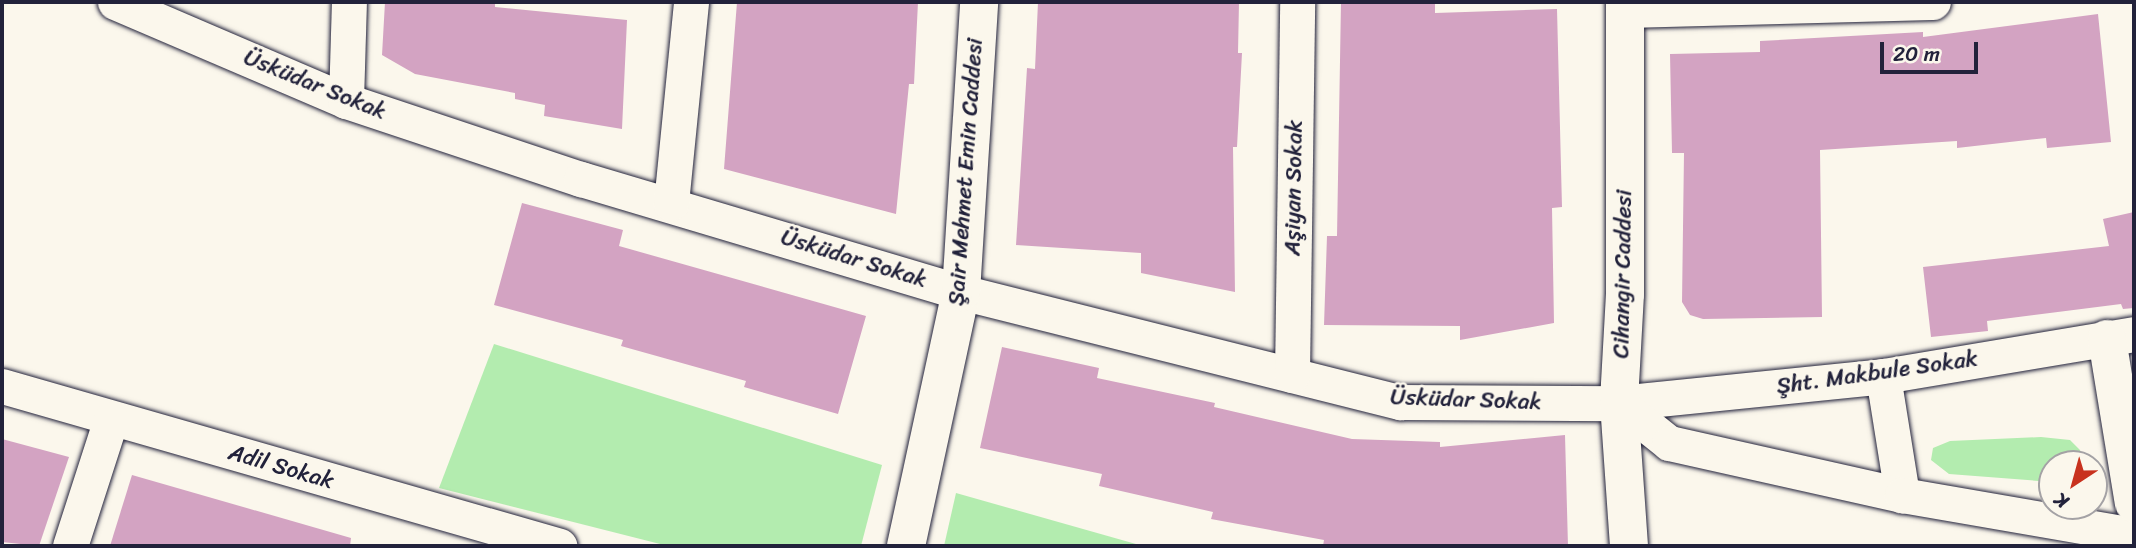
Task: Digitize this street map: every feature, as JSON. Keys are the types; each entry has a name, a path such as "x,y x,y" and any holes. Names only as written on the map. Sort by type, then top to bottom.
{"street":[{"name":"Üsküdar Sokak","path":"115,2 346,101 582,179 671,202 961,292 1400,402 1619,403"},
{"path":"346,101 349,2"},
{"path":"671,202 691,2"},
{"name":"Şair Mehmet Emin Caddesi","path":"906,546 961,292 979,2"},
{"name":"Aşiyan Sokak","path":"1292,375 1297,2"},
{"path":"1625,6 1933,2"},
{"name":"Cihangir Caddesi","path":"1625,6 1625,294 1619,403 1629,546"},
{"path":"2121,336 2134,503"},
{"name":"Şht. Makbule Sokak","path":"1619,403 1883,376 2121,336"},
{"path":"1883,376 1902,495"},
{"name":"Adil Sokak","path":"2,386 561,546"},
{"path":"1619,403 1669,443 1902,495 2134,535"},
{"path":"70,546 111,419"}],"green space":[{"path":"494,344 882,465 861,546 668,546 439,488"},
{"path":"2041,437 2070,440 2080,450 2038,450 2038,481 1949,474 1931,460 1933,448 1950,441"},
{"path":"956,493 1143,546 944,546"}],"building":[{"path":"385,2 495,2 495,7 627,20 622,129 544,116 545,105 515,99 515,93 415,74 382,55"},
{"path":"737,2 918,2 914,84 909,84 896,214 724,169"},
{"path":"1038,2 1239,2 1238,53 1242,53 1237,147 1233,147 1235,292 1141,273 1141,253 1016,245 1027,68 1035,69"},
{"path":"1341,2 1435,2 1435,13 1557,9 1562,207 1552,208 1554,323 1460,340 1460,326 1324,325 1327,236 1337,236"},
{"path":"2098,14 2111,142 2047,148 2046,138 1957,148 1957,141 1820,150 1822,317 1703,319 1690,315 1682,302 1684,153 1672,153 1670,54 1760,52 1760,41 1923,32 1923,37"},
{"path":"522,203 623,230 619,246 866,316 838,414 744,387 746,381 621,346 623,340 494,305"},
{"path":"2134,212 2134,308 2123,309 2121,304 1987,321 1988,331 1931,337 1923,267 2109,246 2103,219"},
{"path":"1002,347 1099,368 1097,378 1215,403 1214,407 1352,439 1440,442 1440,447 1565,435 1568,546 1323,546 1324,540 1211,519 1213,512 1099,486 1102,474 980,448"},
{"path":"2,439 69,457 39,546 2,542"},
{"path":"132,475 351,538 350,546 110,546"}]}
